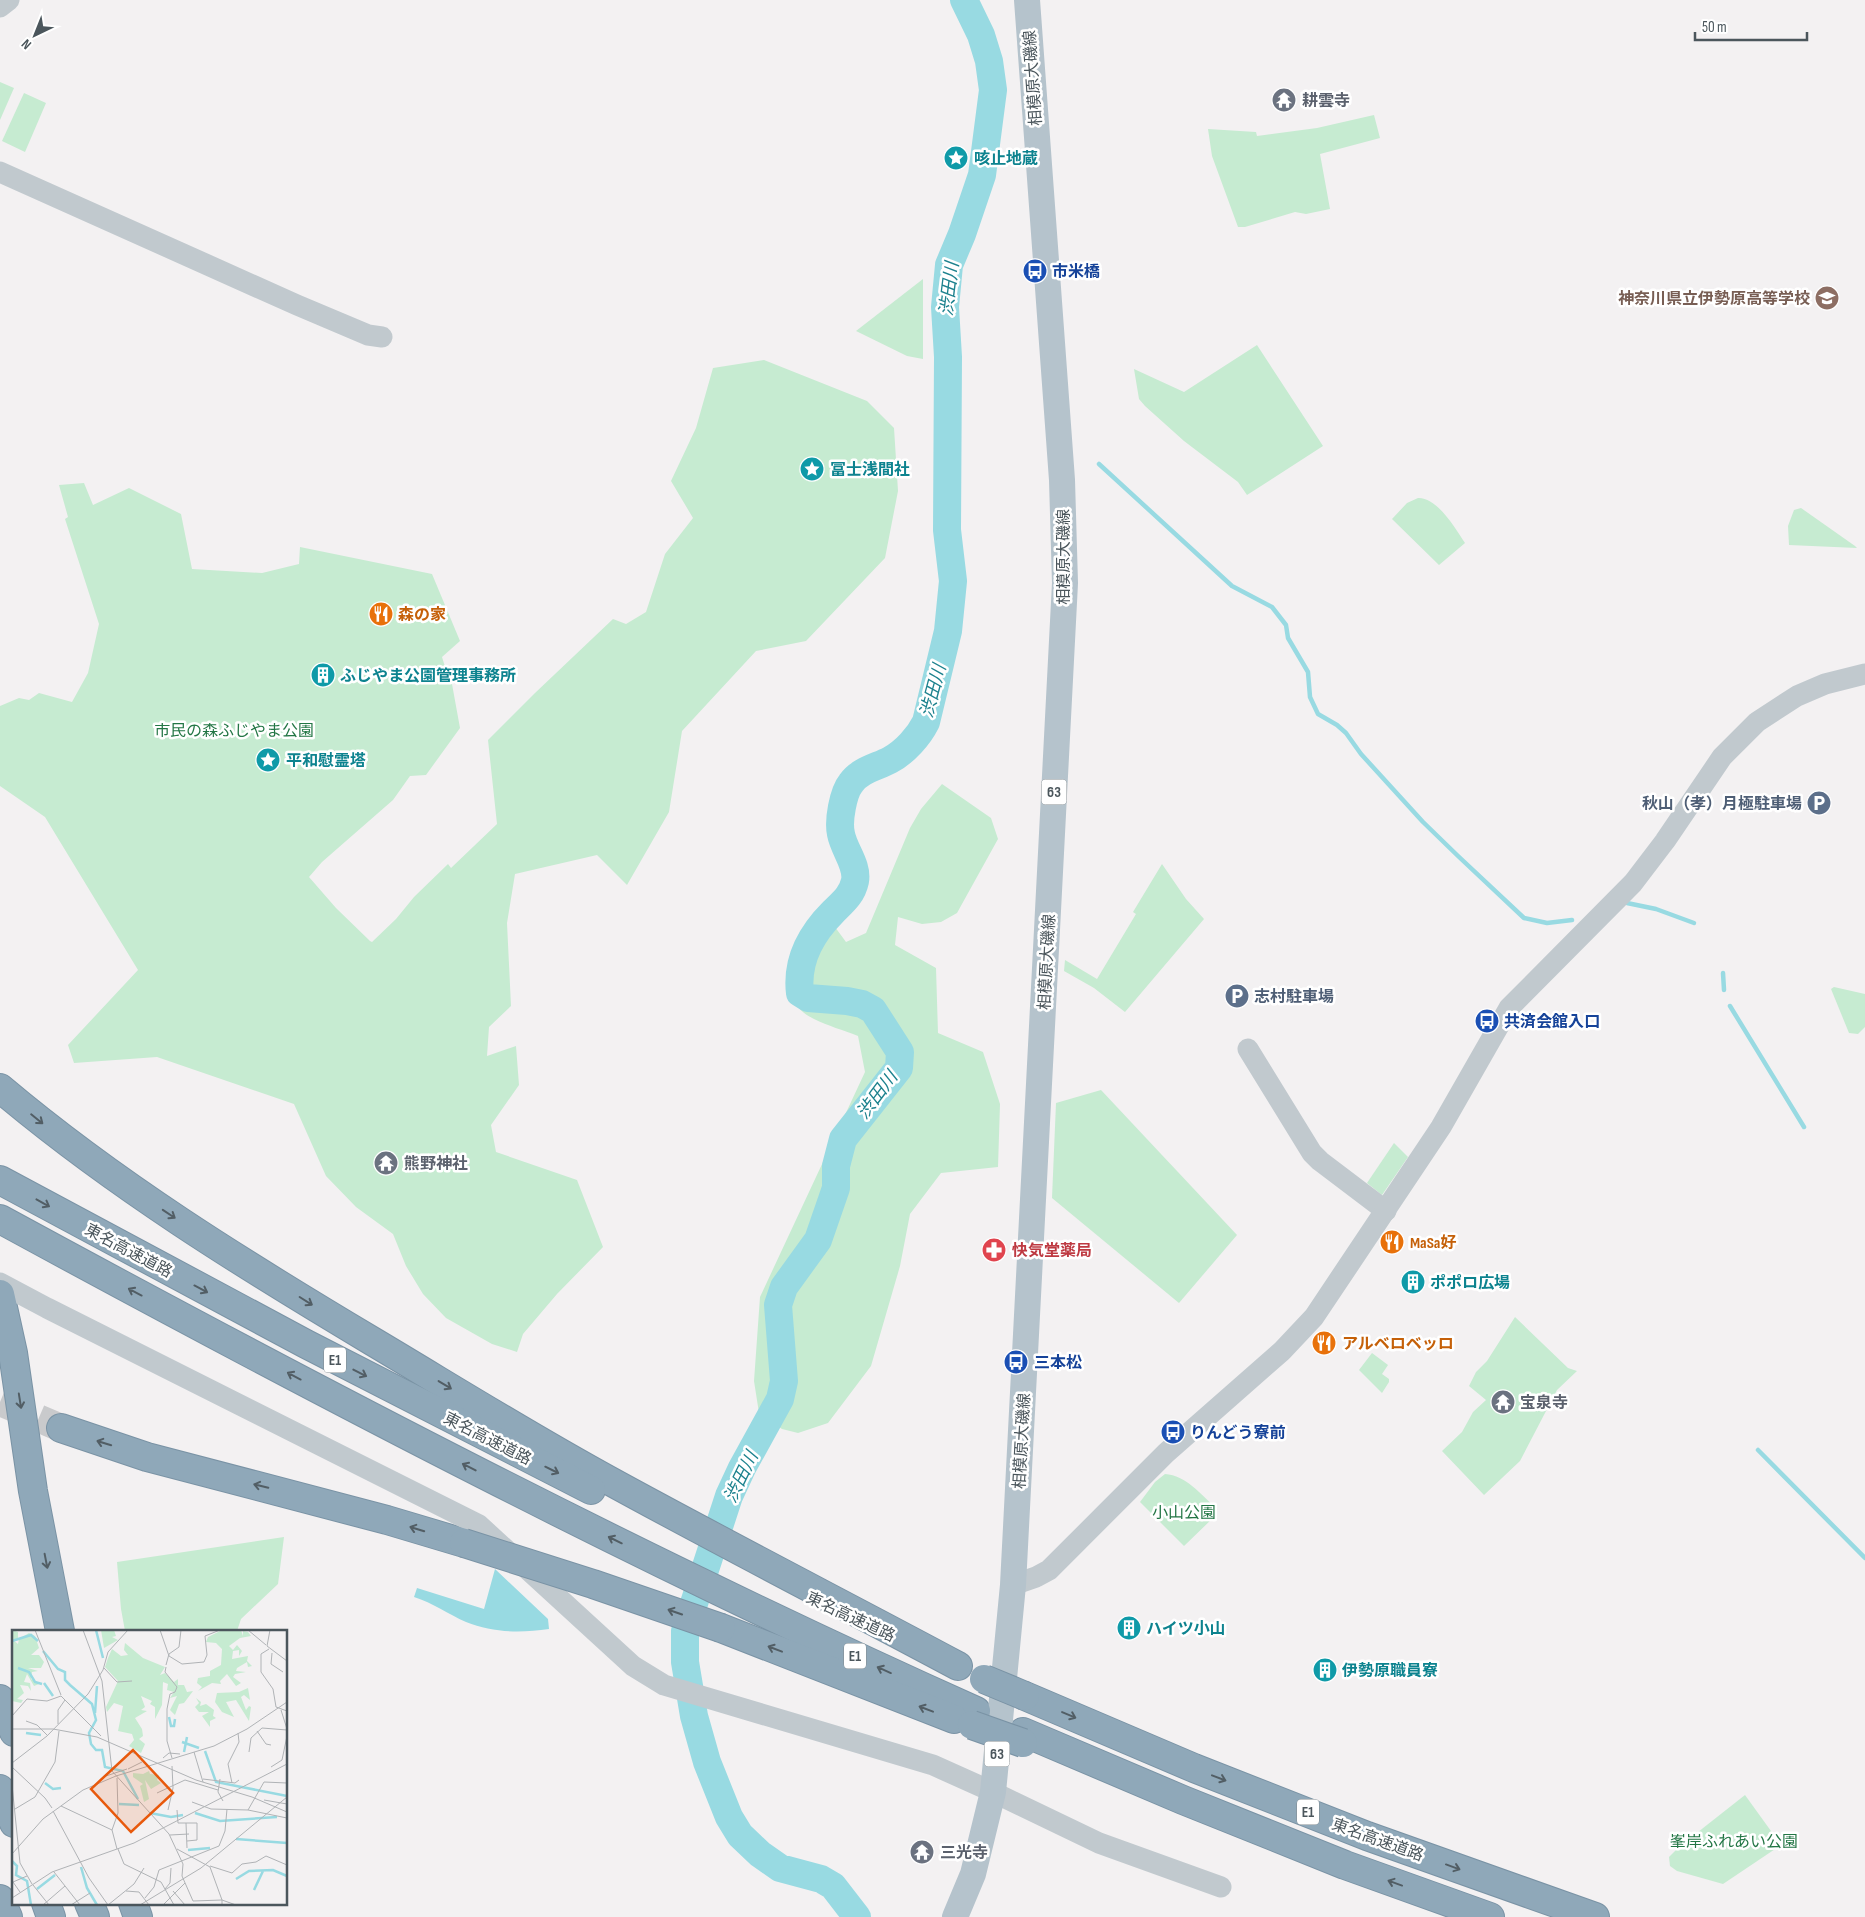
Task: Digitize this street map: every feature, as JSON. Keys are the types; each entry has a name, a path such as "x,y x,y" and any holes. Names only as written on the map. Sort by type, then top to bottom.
{"highway":[{"path":"0,1088 98,1166 216,1246 324,1313 678,1525"},
{"name":"東名高速道路","path":"0,1180 306,1344 502,1446 678,1525 984,1679 1194,1768 1358,1832 1595,1917"},
{"name":"東名高速道路","path":"0,1219 484,1475 658,1562 847,1653 974,1718"},
{"path":"0,1294 13,1353 35,1500 60,1630"},
{"path":"61,1428 147,1457 387,1520 464,1543 593,1584 721,1628 910,1703 974,1718"},
{"path":"0,1699 12,1727"},
{"name":"E1","path":"974,1718 1345,1865 1490,1917"},
{"path":"0,1789 12,1818"},
{"path":"0,1899 8,1917"},
{"path":"46,1904 51,1917"},
{"path":"89,1904 95,1917"},
{"path":"133,1904 138,1917"}],"main road":[{"name":"相模原大磯線","path":"955,1917 974,1874 993,1792 1013,1585 1065,583 1062,480 1027,0"}],"street":[{"path":"0,7 8,0"},
{"path":"0,172 315,312 368,335 382,338"},
{"path":"1013,1585 1049,1570 1166,1453 1292,1341 1314,1317 1441,1127 1509,1008 1633,883 1665,841 1722,757 1757,722 1791,700 1825,684 1865,674"},
{"path":"1248,1049 1312,1153 1386,1210"},
{"path":"0,1282 47,1308 479,1525 627,1661 638,1670 664,1685 932,1765 1099,1843 1222,1887"}],"green space":[{"path":"0,82 14,88 0,120"},
{"path":"24,93 46,103 25,152 2,141"},
{"path":"1374,115 1380,138 1320,154 1330,209 1306,214 1295,212 1245,227 1238,227 1212,156 1208,129 1256,132 1257,136 1317,128"},
{"path":"923,279 923,359 907,356 856,331"},
{"path":"1257,345 1323,446 1247,495 1238,482 1184,441 1145,406 1139,399 1134,369 1184,392"},
{"name":"市民の森ふじやま公園","path":"764,360 867,401 894,428 898,491 885,558 806,641 756,651 682,731 669,812 627,885 597,855 515,874 507,923 511,1006 489,1027 487,1056 516,1046 519,1085 491,1125 496,1152 577,1180 603,1247 557,1294 523,1334 517,1352 492,1344 446,1318 423,1294 406,1266 393,1234 356,1207 326,1176 294,1104 157,1057 74,1063 68,1045 138,970 45,817 0,786 0,706 19,698 29,700 39,693 72,702 88,673 99,624 65,519 68,517 59,485 84,483 93,505 129,488 181,514 192,569 262,573 299,564 300,547 432,574 460,641 442,657 450,683 452,684 460,728 426,775 410,776 393,800 322,862 309,877 336,908 372,942 448,864 451,868 497,824 488,740 613,619 626,624 646,612 665,554 693,518 671,481 696,428 713,368"},
{"path":"1418,498 1432,502 1439,508 1465,543 1439,565 1392,519 1407,503"},
{"path":"1801,508 1857,548 1789,545 1788,526 1794,510"},
{"path":"942,784 991,818 998,839 957,913 941,922 922,924 898,917 895,945 936,968 938,1033 983,1052 1000,1104 998,1167 941,1173 910,1214 900,1266 871,1366 828,1423 798,1433 782,1429 759,1413 754,1381 760,1297 865,1072 858,1036 814,1019 802,1011 794,1001 790,991 790,967 805,931 835,927 846,942 866,933 910,828 921,809"},
{"path":"1162,864 1186,899 1204,919 1125,1012 1094,988 1064,971 1065,960 1097,979 1136,914 1133,912"},
{"path":"1834,987 1865,994 1865,1027 1858,1034 1849,1033 1831,989"},
{"path":"1101,1090 1237,1235 1179,1303 1052,1198 1056,1103"},
{"path":"1394,1143 1408,1157 1382,1195 1367,1183"},
{"path":"1515,1317 1568,1368 1577,1371 1557,1390 1520,1461 1484,1495 1442,1451 1462,1432 1473,1412 1486,1400 1469,1386 1476,1372 1487,1361"},
{"path":"1372,1353 1388,1365 1382,1374 1389,1379 1389,1382 1382,1393 1359,1370"},
{"name":"小山公園","path":"1165,1474 1173,1475 1186,1482 1216,1508 1214,1517 1184,1546 1140,1502 1155,1482"},
{"path":"284,1537 278,1584 241,1619 237,1630 125,1630 117,1562"},
{"name":"峯岸ふれあい公園","path":"1745,1795 1781,1845 1723,1884 1677,1871 1670,1866 1669,1857 1679,1847"}],"water":[{"path":"495,1569 548,1619 549,1629 518,1631 476,1626 414,1597 417,1588 484,1609"}],"waterway":[{"name":"渋田川","path":"857,1917 833,1886 821,1879 780,1868 760,1854 740,1835 729,1817 707,1762 694,1716 685,1662 685,1631 729,1496 742,1468 780,1399 784,1381 778,1305 784,1287 818,1240 836,1188 836,1166 843,1139 899,1068 900,1052 873,1010 862,1004 847,1001 808,998 800,993 799,981 803,959 812,939 825,920 847,898 855,881 855,869 840,828 842,807 848,788 859,775 901,753 923,727 926,722 948,631 953,581 947,530 948,357 945,307 949,265 962,234 982,175 993,90 989,61 981,35 964,0"},
{"path":"1099,464 1232,586 1272,607 1286,625 1288,638 1308,672 1310,697 1318,714 1337,725 1346,733 1361,754 1423,822 1458,856 1524,918 1547,923 1572,920"},
{"path":"1627,903 1656,909 1694,923"},
{"path":"1723,973 1724,990"},
{"path":"1730,1006 1804,1127"},
{"path":"1758,1450 1865,1558"}],"tunnel":[{"path":"0,1402 61,1428"}],"place":[{"name":"耕雲寺","path":"1284,100"},
{"name":"咳止地蔵","path":"956,158"},
{"name":"市米橋","path":"1035,271"},
{"name":"神奈川県立伊勢原高等学校","path":"1827,298"},
{"name":"冨士浅間社","path":"812,469"},
{"name":"森の家","path":"381,614"},
{"name":"ふじやま公園管理事務所","path":"323,675"},
{"name":"平和慰霊塔","path":"268,760"},
{"name":"秋山（孝）月極駐車場","path":"1819,803"},
{"name":"志村駐車場","path":"1237,996"},
{"name":"共済会館入口","path":"1487,1021"},
{"name":"熊野神社","path":"386,1163"},
{"name":"MaSa好","path":"1392,1242"},
{"name":"快気堂薬局","path":"994,1250"},
{"name":"ポポロ広場","path":"1413,1282"},
{"name":"アルベロベッロ","path":"1324,1343"},
{"name":"三本松","path":"1016,1362"},
{"name":"宝泉寺","path":"1503,1402"},
{"name":"りんどう寮前","path":"1173,1432"},
{"name":"ハイツ小山","path":"1129,1628"},
{"name":"伊勢原職員寮","path":"1325,1670"},
{"name":"三光寺","path":"922,1852"}]}
